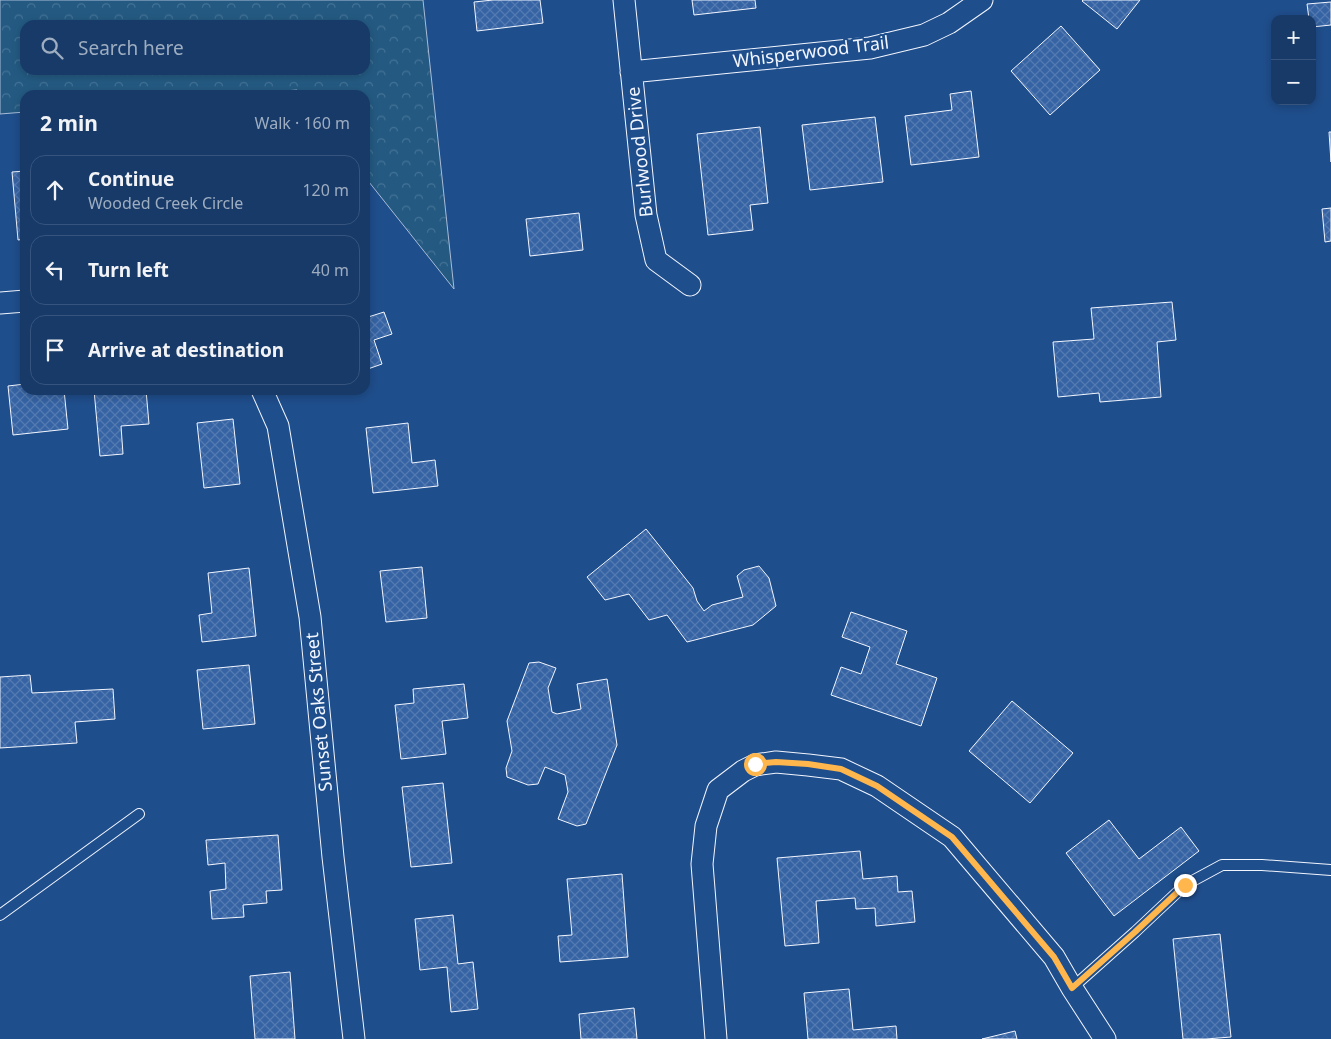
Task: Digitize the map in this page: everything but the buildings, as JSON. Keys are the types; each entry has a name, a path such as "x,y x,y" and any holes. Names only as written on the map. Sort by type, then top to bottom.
{"street":[{"name":"Burlwood Drive","path":"624,0 646,215 656,260 690,285"},
{"name":"Whisperwood Trail","path":"631,72 870,48 924,35 949,23 982,0"},
{"path":"0,302 20,301"},
{"name":"Sunset Oaks Street","path":"264,395 278,426 310,617 332,848 354,1039"},
{"path":"716,1039 702,864 706,826 718,790 742,771 755,764 776,762 841,769 877,786 952,837 1054,957 1105,1039"}],"lane":[{"path":"0,915 139,814"},
{"path":"1072,988 1185,885 1222,865 1262,865 1331,870"}],"green space":[{"path":"0,0 423,0 454,289 370,183 370,90 20,90 20,112 0,114"}],"route":[{"path":"755,764 776,762 841,769 877,786 952,837 1054,957 1072,988 1185,885"}]}
